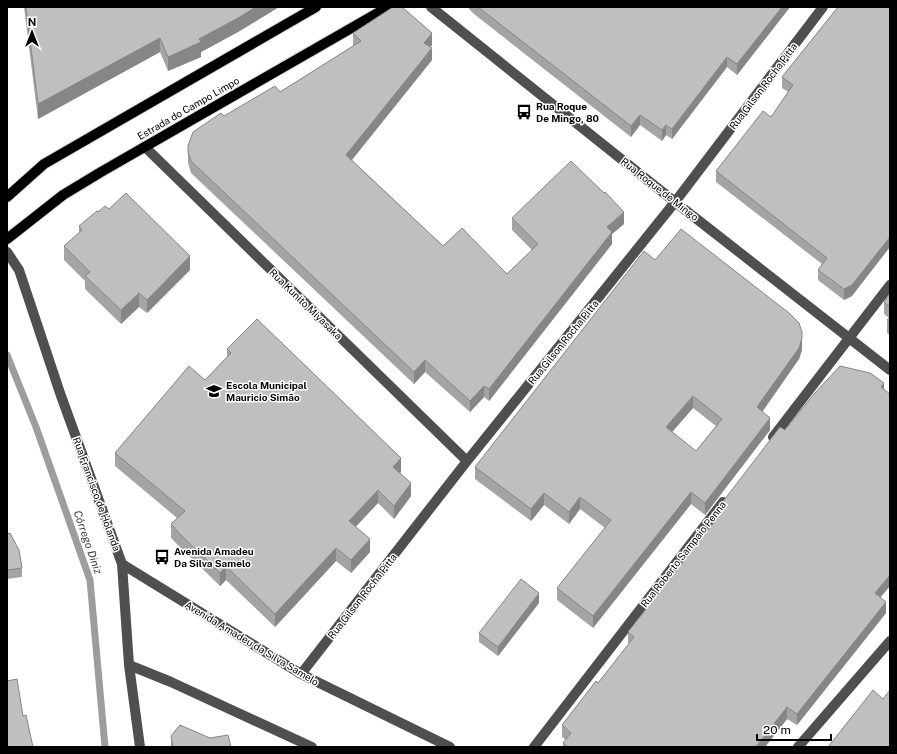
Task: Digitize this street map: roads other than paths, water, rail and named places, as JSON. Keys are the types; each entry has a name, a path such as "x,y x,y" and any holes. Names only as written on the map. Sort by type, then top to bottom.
{"main road":[{"path":"7,197 44,164 316,7"},
{"name":"Estrada do Campo Limpo","path":"7,239 63,195 388,7"}],"street":[{"name":"Rua Roque de Mingo","path":"431,7 675,202 890,370"},
{"name":"Rua Gilson Rocha Pitta","path":"301,674 467,461 675,202 823,7"},
{"name":"Rua Kunito Miyasaka","path":"145,147 467,461"},
{"name":"Rua Francisco de Holanda","path":"7,252 19,270 60,393 122,564 129,665 140,747"},
{"path":"766,445 890,285"},
{"name":"Rua Roberto Sampaio Penna","path":"534,747 728,496"},
{"name":"Avenida Amadeu da Silva Samelo","path":"122,564 301,674 445,746"},
{"path":"798,747 890,642"},
{"path":"129,665 171,682 312,747"}],"waterway":[{"name":"Córrego Diniz","path":"7,355 36,427 90,580 105,747"}],"place":[{"name":"Rua Roque De Mingo, 80","path":"524,112"},
{"name":"Escola Municipal Mauricio Simão","path":"214,391"},
{"name":"Avenida Amadeu Da Silva Samelo","path":"162,557"}]}
